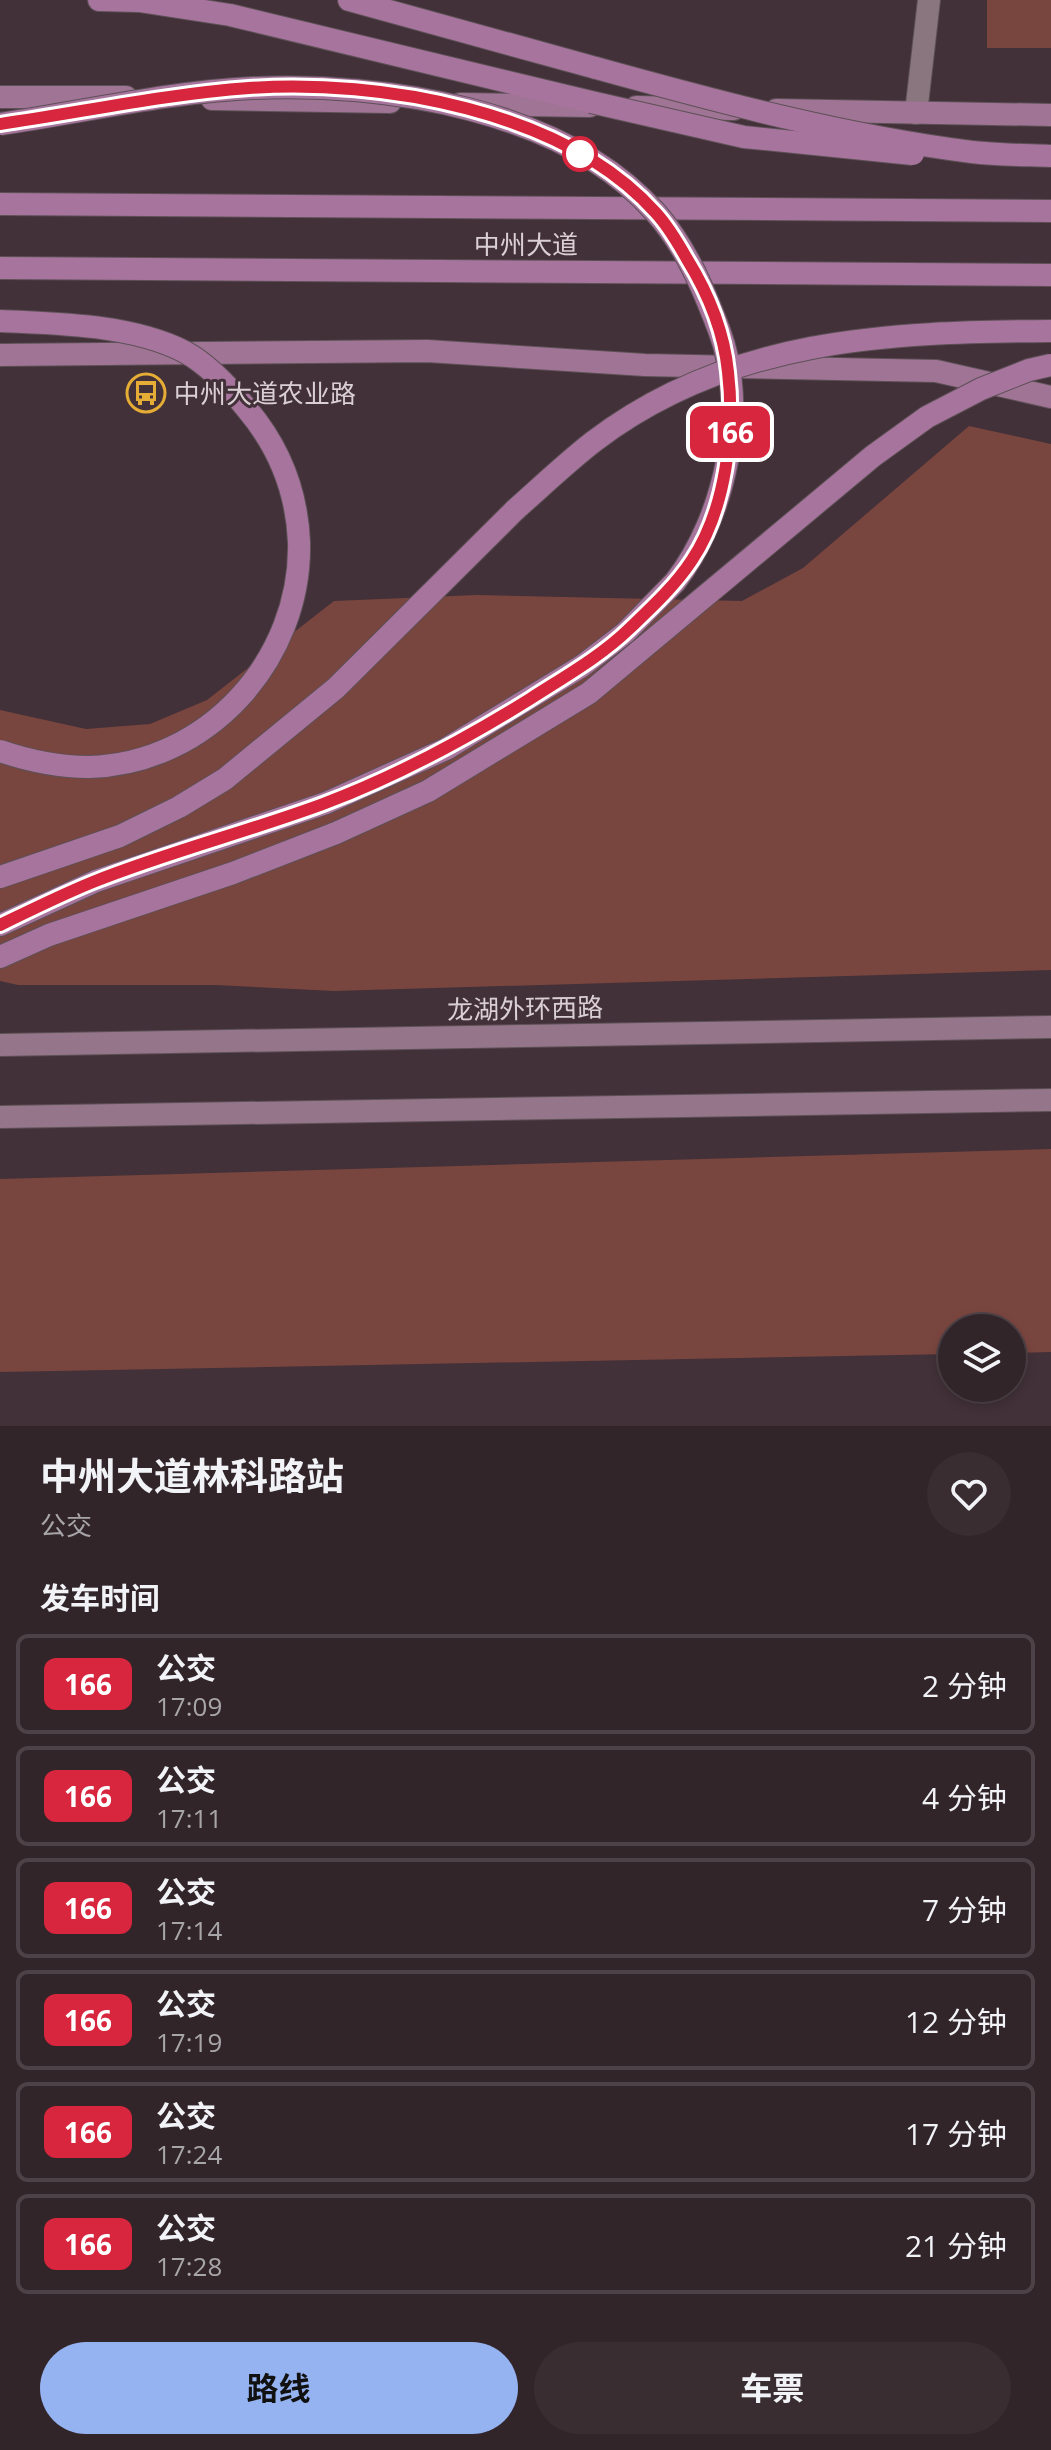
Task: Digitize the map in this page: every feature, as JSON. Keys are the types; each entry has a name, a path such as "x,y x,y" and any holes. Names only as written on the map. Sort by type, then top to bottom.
{"highway":[{"path":"99,0 139,1 230,15 415,62 744,137 903,155 975,152 1051,156"},
{"path":"349,0 722,103 910,142 975,152"},
{"path":"0,124 206,93 251,88 308,88 424,99 464,107 563,142 620,179 656,213 676,241 701,281 725,345 731,397 730,446 722,484 707,532 693,559 625,633 582,666 446,749 326,803 96,881 0,925"},
{"name":"中州大道","path":"0,204 1051,211"},
{"name":"中州大道","path":"0,268 1051,275"},
{"path":"0,321 87,325 160,342 185,352 207,367 240,399 273,445 293,498 299,554 290,610 268,660 236,703 193,736 145,758 92,767 63,766 0,751"},
{"path":"0,877 120,836 179,807 225,779 336,688 515,510 563,467 606,433 675,393 707,378 828,343 944,331 1051,331"},
{"path":"0,957 49,935 233,873 336,833 428,791 589,693 873,456 927,417 981,389 1029,370 1051,365"}],"main road":[{"path":"0,97 1051,115"},
{"path":"0,355 427,351 645,365 936,371 1051,397"},
{"name":"龙湖外环西路","path":"0,1045 1051,1027"},
{"path":"0,1117 1051,1100"}],"street":[{"path":"916,113 929,0"}],"shaded area":[{"path":"987,0 1051,0 1051,48 987,48"},
{"path":"969,426 1051,444 1051,970 334,991 215,985 18,985 0,981 0,710 86,729 150,724 207,700 334,601 477,595 742,601 803,568"},
{"path":"1051,1149 1051,1352 1026,1353 1026,1314 938,1314 938,1354 0,1372 0,1179"}],"bus line":[{"name":"166","path":"0,124 251,88 308,88 411,96 464,107 563,142 620,179 656,213 676,241 701,281 725,345 731,397 730,446 722,484 707,532 693,559 625,633 582,666 446,749 326,803 96,881 0,925"}],"place":[{"name":"中州大道农业路","path":"146,393"}]}
